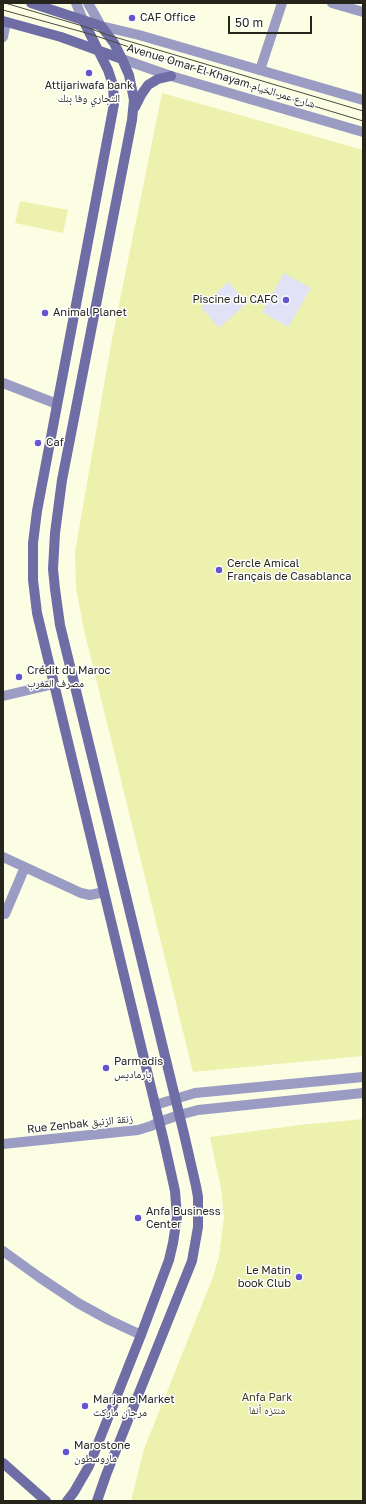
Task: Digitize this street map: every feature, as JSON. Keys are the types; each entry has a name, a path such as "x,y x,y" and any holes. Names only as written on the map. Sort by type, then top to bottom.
{"main road":[{"name":"Avenue Omar El Khayam شارع عمر الخيام","path":"31,3 101,26"},
{"path":"67,1501 89,1466 141,1335 169,1260 177,1217 175,1191 37,613 33,580 33,543 37,511 114,104 111,78 83,20"},
{"name":"Avenue Omar El Khayam شارع عمر الخيام","path":"5,22 61,37 98,49 122,59"},
{"path":"101,26 114,43 122,59 132,87 135,107"},
{"path":"97,1501 106,1475 188,1272 195,1250 198,1217 197,1191 60,625 54,590 53,569 55,533 62,480 135,107 148,85 158,79 171,76"},
{"path":"3,1463 46,1501"}],"street":[{"path":"76,3 83,20"},
{"path":"88,3 101,26"},
{"path":"260,70 282,3"},
{"path":"334,3 363,12"},
{"path":"3,37 5,22"},
{"name":"Avenue Omar El Khayam شارع عمر الخيام","path":"101,26 139,35 363,100"},
{"name":"Avenue Omar El Khayam شارع عمر الخيام","path":"122,59 171,76 363,132"},
{"path":"3,383 57,404"},
{"path":"3,696 54,684"},
{"path":"3,857 82,894 90,895 104,892"},
{"path":"5,914 25,867"},
{"path":"155,1105 195,1093 363,1077"},
{"name":"Rue Zenbak زنقة الزنبق","path":"3,1144 138,1130 179,1115 198,1110 363,1093"},
{"path":"3,1251 78,1303 141,1335"}],"green space":[{"name":"Cercle Amical Français de Casablanca","path":"162,93 363,150 363,1056 193,1072 84,630 76,588 75,552 112,339"},
{"path":"20,201 68,210 63,233 15,223"},
{"name":"Anfa Park منتزه أنفا","path":"363,1119 363,1501 131,1501 144,1449 213,1277 219,1256 224,1217 221,1188 210,1137 300,1125"}],"water":[{"name":"Piscine du CAFC","path":"284,273 311,288 288,327 262,312"},
{"name":"Piscine du CAFC","path":"228,282 247,303 219,328 201,307"}],"tram line":[{"path":"5,3 363,111"},
{"path":"3,10 90,34 244,85 363,121"}],"place":[{"name":"CAF Office","path":"132,18"},
{"name":"Attijariwafa bank التجاري وفا بنك","path":"89,73"},
{"name":"Piscine du CAFC","path":"286,300"},
{"name":"Animal Planet","path":"45,313"},
{"name":"Caf","path":"38,443"},
{"name":"Cercle Amical Français de Casablanca","path":"219,570"},
{"name":"Crédit du Maroc مصرف المغرب","path":"19,677"},
{"name":"Parmadis بارماديس","path":"106,1068"},
{"name":"Anfa Business Center","path":"138,1218"},
{"name":"Le Matin book Club","path":"299,1277"},
{"name":"Marjane Market مرجان ماركت","path":"85,1406"},
{"name":"Marostone ماروسطون","path":"66,1452"}]}
